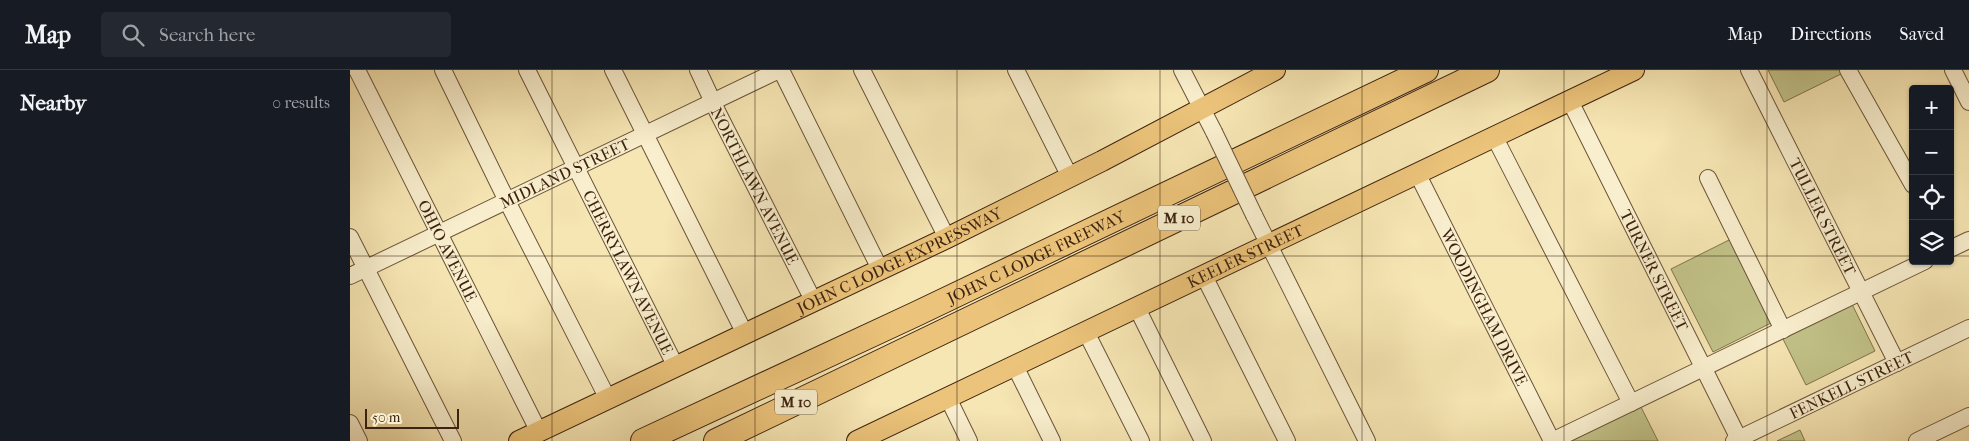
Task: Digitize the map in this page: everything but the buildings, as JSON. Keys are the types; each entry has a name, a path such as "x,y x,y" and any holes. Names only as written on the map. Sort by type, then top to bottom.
{"highway":[{"name":"JOHN C LODGE FREEWAY","path":"643,441 916,314 1426,70"},
{"name":"JOHN C LODGE FREEWAY","path":"718,440 1487,70"}],"main road":[{"name":"KEELER STREET","path":"857,441 880,436 948,398 1634,70"},
{"name":"JOHN C LODGE EXPRESSWAY","path":"519,441 947,238 1202,109 1271,71"}],"street":[{"name":"OHIO AVENUE","path":"356,70 539,432"},
{"path":"443,70 507,201 608,399"},
{"name":"CHERRYLAWN AVENUE","path":"527,70 676,367"},
{"path":"613,70 745,334"},
{"name":"NORTHLAWN AVENUE","path":"698,70 712,102 814,302"},
{"name":"MIDLAND STREET","path":"350,276 780,70"},
{"path":"780,70 880,270"},
{"path":"862,70 947,238"},
{"path":"1016,70 1070,177"},
{"path":"1182,70 1367,441"},
{"name":"TULLER STREET","path":"1749,70 1896,363"},
{"path":"1848,70 1909,178"},
{"path":"1953,70 1969,102"},
{"name":"TURNER STREET","path":"1570,101 1703,368 1736,440"},
{"path":"1494,136 1631,403"},
{"name":"WOODINGHAM DRIVE","path":"1417,173 1552,441"},
{"path":"1708,178 1783,330"},
{"path":"350,237 453,441"},
{"path":"1954,247 1969,240"},
{"path":"1552,441 1917,265"},
{"path":"1204,276 1287,441"},
{"path":"1136,308 1203,441"},
{"path":"1086,332 1141,441"},
{"name":"FENKELL STREET","path":"1736,440 1896,363 1967,333"},
{"path":"1014,366 1052,441"},
{"path":"948,398 969,441"},
{"path":"1917,441 1969,416"},
{"path":"350,424 359,441"}],"green space":[{"path":"1768,70 1841,70 1843,73 1784,102"},
{"path":"1731,239 1773,322 1713,352 1671,269"},
{"path":"1851,302 1875,351 1806,385 1781,335"},
{"path":"1639,403 1658,441 1566,441"},
{"path":"1800,430 1805,441 1777,441"}]}
